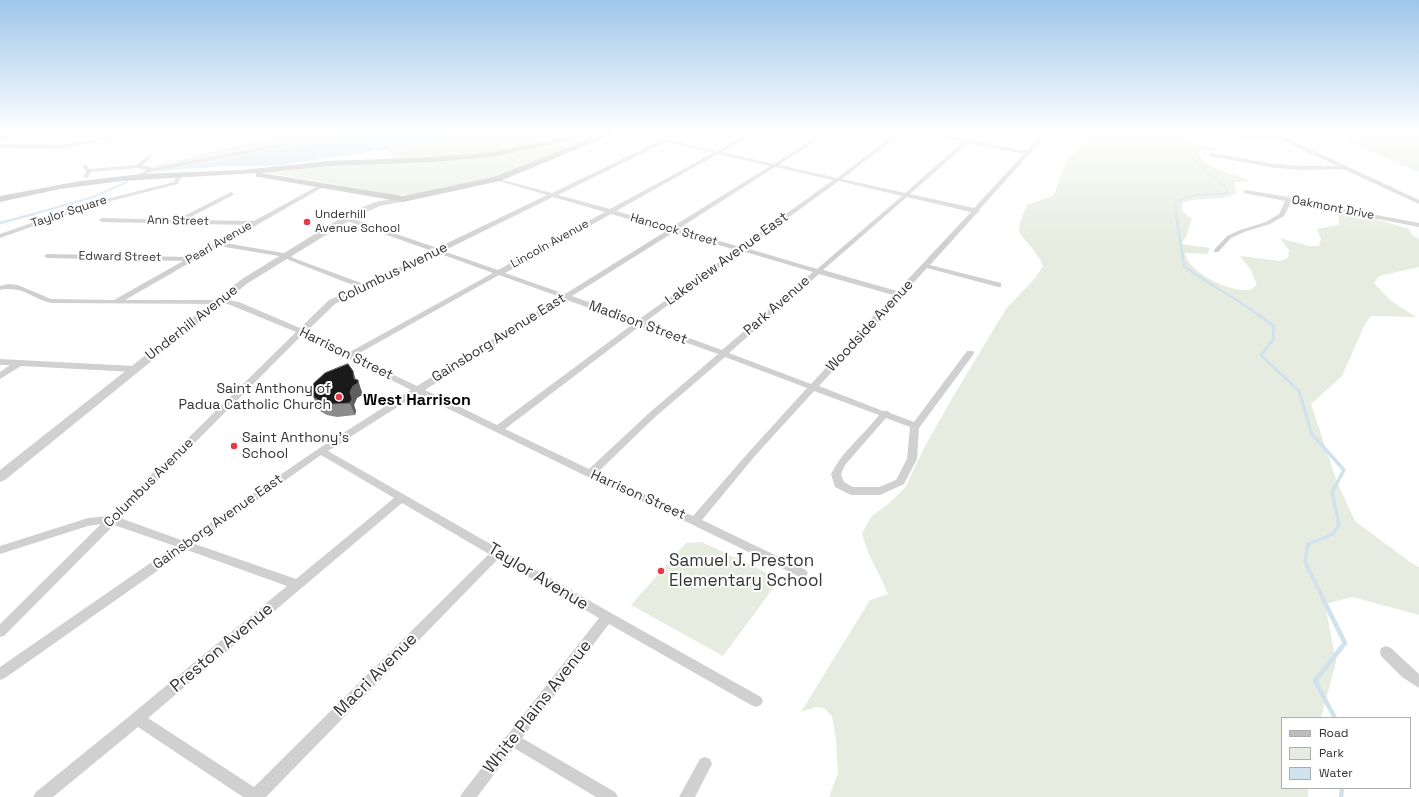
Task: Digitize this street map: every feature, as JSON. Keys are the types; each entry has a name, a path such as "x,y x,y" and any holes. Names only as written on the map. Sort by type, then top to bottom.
{"main road":[{"path":"0,199 72,185 140,176 263,170"},
{"path":"244,172 323,185 377,199 403,199 476,185 519,170"}],"street":[{"path":"86,178 89,171 97,170"},
{"path":"140,176 151,170"},
{"name":"Columbus Avenue","path":"0,632 332,302 603,170"},
{"name":"Lincoln Avenue","path":"348,356 686,170"},
{"name":"Gainsborg Avenue East","path":"0,674 185,544 321,451 768,170"},
{"path":"794,170 977,211"},
{"name":"Lakeview Avenue East","path":"498,429 640,323 850,170"},
{"name":"Park Avenue","path":"590,474 651,416 933,170"},
{"name":"Woodside Avenue","path":"695,521 752,455 1013,170"},
{"path":"1351,170 1419,202"},
{"name":"Taylor Square","path":"0,236 43,219 84,206 176,183 179,174"},
{"name":"Hancock Street","path":"497,179 898,294"},
{"name":"Pearl Avenue","path":"116,302 323,185"},
{"name":"Oakmont Drive","path":"1246,192 1419,225"},
{"path":"177,221 230,194"},
{"name":"Underhill Avenue","path":"0,477 245,282 377,199"},
{"path":"1216,251 1230,238 1268,223 1282,215 1289,200"},
{"name":"Madison Street","path":"344,219 723,353 885,413 915,426"},
{"name":"Ann Street","path":"102,220 255,223"},
{"path":"219,244 287,255 291,259 363,286"},
{"name":"Edward Street","path":"47,256 192,259"},
{"path":"926,266 998,285"},
{"name":"Harrison Street","path":"0,288 16,285 47,300 116,302 228,302 236,304 302,332 590,474 695,521 802,573"},
{"path":"885,413 878,425 840,462 836,474 839,484 843,488 851,491 880,491 900,482 912,458 915,426 970,353"},
{"path":"0,362 134,369"},
{"path":"0,376 19,363"},
{"name":"Taylor Avenue","path":"321,451 607,617 756,701"},
{"name":"Preston Avenue","path":"41,797 137,719 402,497"},
{"path":"0,550 88,522 112,520 185,544 298,585"},
{"name":"Macri Avenue","path":"256,797 497,553"},
{"name":"White Plains Avenue","path":"468,797 607,617"},
{"path":"1386,652 1407,673 1419,682"},
{"path":"137,719 256,797"},
{"path":"513,740 610,797"},
{"path":"687,797 705,764"}],"green space":[{"path":"274,170 515,170 491,180 416,194 396,195 264,172"},
{"path":"1063,170 1221,170 1252,181 1234,182 1237,193 1230,196 1182,203 1182,209 1184,212 1192,218 1186,237 1181,244 1210,248 1207,254 1185,253 1188,260 1201,274 1211,280 1221,285 1241,290 1249,290 1257,285 1251,270 1240,256 1280,261 1288,258 1289,250 1280,238 1309,246 1319,246 1321,239 1317,229 1339,225 1339,217 1336,212 1372,218 1409,229 1411,234 1419,239 1419,267 1379,276 1374,283 1391,301 1416,317 1371,316 1365,324 1342,376 1311,404 1337,482 1355,521 1419,567 1419,615 1353,597 1325,604 1336,662 1321,717 1281,717 1281,789 1308,789 1308,797 829,797 838,773 836,740 832,716 824,708 816,707 801,712 870,600 888,594 870,556 862,533 871,517 905,488 924,448 1006,309 1036,277 1043,266 1035,252 1019,232 1020,222 1027,205 1054,195"},
{"path":"702,542 780,579 723,656 631,605 686,543"}],"building":[{"path":"348,364 353,371 354,379 358,380 358,383 353,386 350,392 352,399 350,403 332,404 322,402 315,398 312,394 314,383 325,373"}],"waterway":[{"path":"158,171 164,170"},
{"path":"1176,215 1175,203 1187,197 1205,194 1224,194 1227,192 1225,187 1206,170"},
{"path":"30,215 93,197 127,182"},
{"path":"0,223 34,214"},
{"path":"1176,214 1184,266 1260,316"},
{"path":"1259,315 1274,326 1273,340 1261,355 1299,391 1312,435 1318,441"},
{"path":"1318,441 1344,470 1332,492 1339,525 1333,534 1308,544 1305,562 1324,600"},
{"path":"1323,599 1345,643 1315,681 1334,717"},
{"path":"1341,797 1342,789"}],"place":[{"name":"Underhill Avenue School","path":"307,222"},
{"name":"Saint Anthony of Padua Catholic Church","path":"339,397"},
{"name":"Saint Anthony's School","path":"234,446"},
{"name":"Samuel J. Preston Elementary School","path":"661,571"}],"district":[{"name":"West Harrison","path":"417,401"}]}
